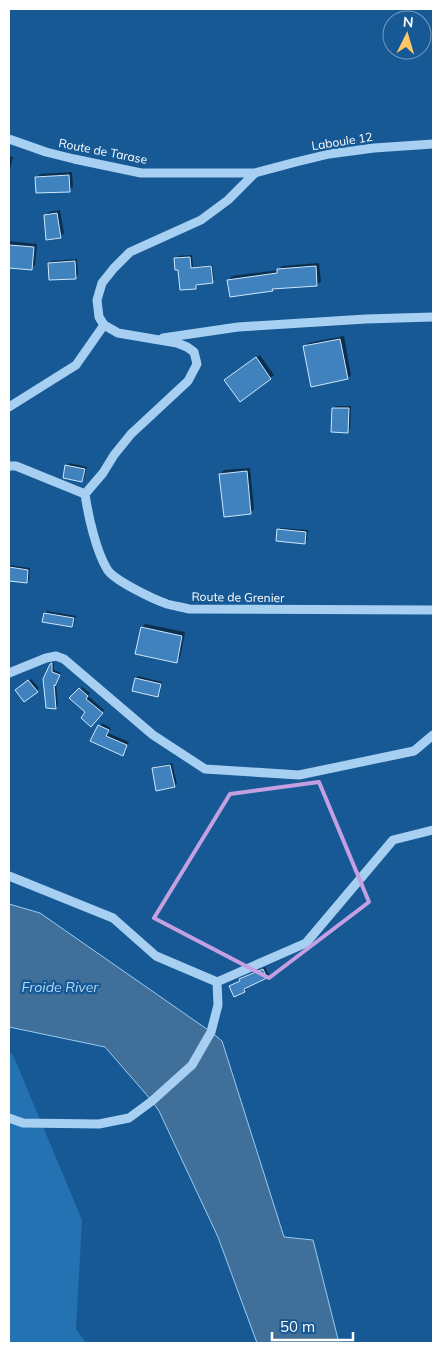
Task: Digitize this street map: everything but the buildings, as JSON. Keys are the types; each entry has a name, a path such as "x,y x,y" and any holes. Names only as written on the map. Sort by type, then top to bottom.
{"street":[{"name":"Route de Tarase","path":"9,139 74,160 141,173 255,173"},
{"name":"Laboule 12","path":"255,173 329,154 374,148 433,144"},
{"path":"9,466 16,466 85,494 103,473 114,455 131,434 188,381 196,364 194,352 187,347 178,343 118,333 104,326 99,317 97,300 102,283 130,252 201,220 228,200 255,173"},
{"path":"155,339 238,327 433,317"},
{"path":"9,407 76,365 104,326"},
{"name":"Route de Grenier","path":"85,494 92,528 107,570 117,579 167,604 189,609 433,610"},
{"path":"9,673 46,658 56,656 64,659 153,735 205,769 299,775 414,750 433,736"},
{"path":"9,876 113,918 156,956 217,982 306,943 393,840 433,830"},
{"path":"9,1118 23,1123 99,1124 129,1118 152,1101 192,1066 211,1032 218,1005 217,982"}],"highlighted area":[{"path":"319,782 369,902 269,978 154,918 230,794"}],"shaded area":[{"path":"9,1052 13,1055 82,1220 76,1329 86,1343 9,1343"}],"water":[{"name":"Froide River","path":"9,904 40,913 222,1041 284,1237 313,1240 339,1343 257,1343 218,1237 159,1111 152,1101 105,1047 9,1027"}]}
